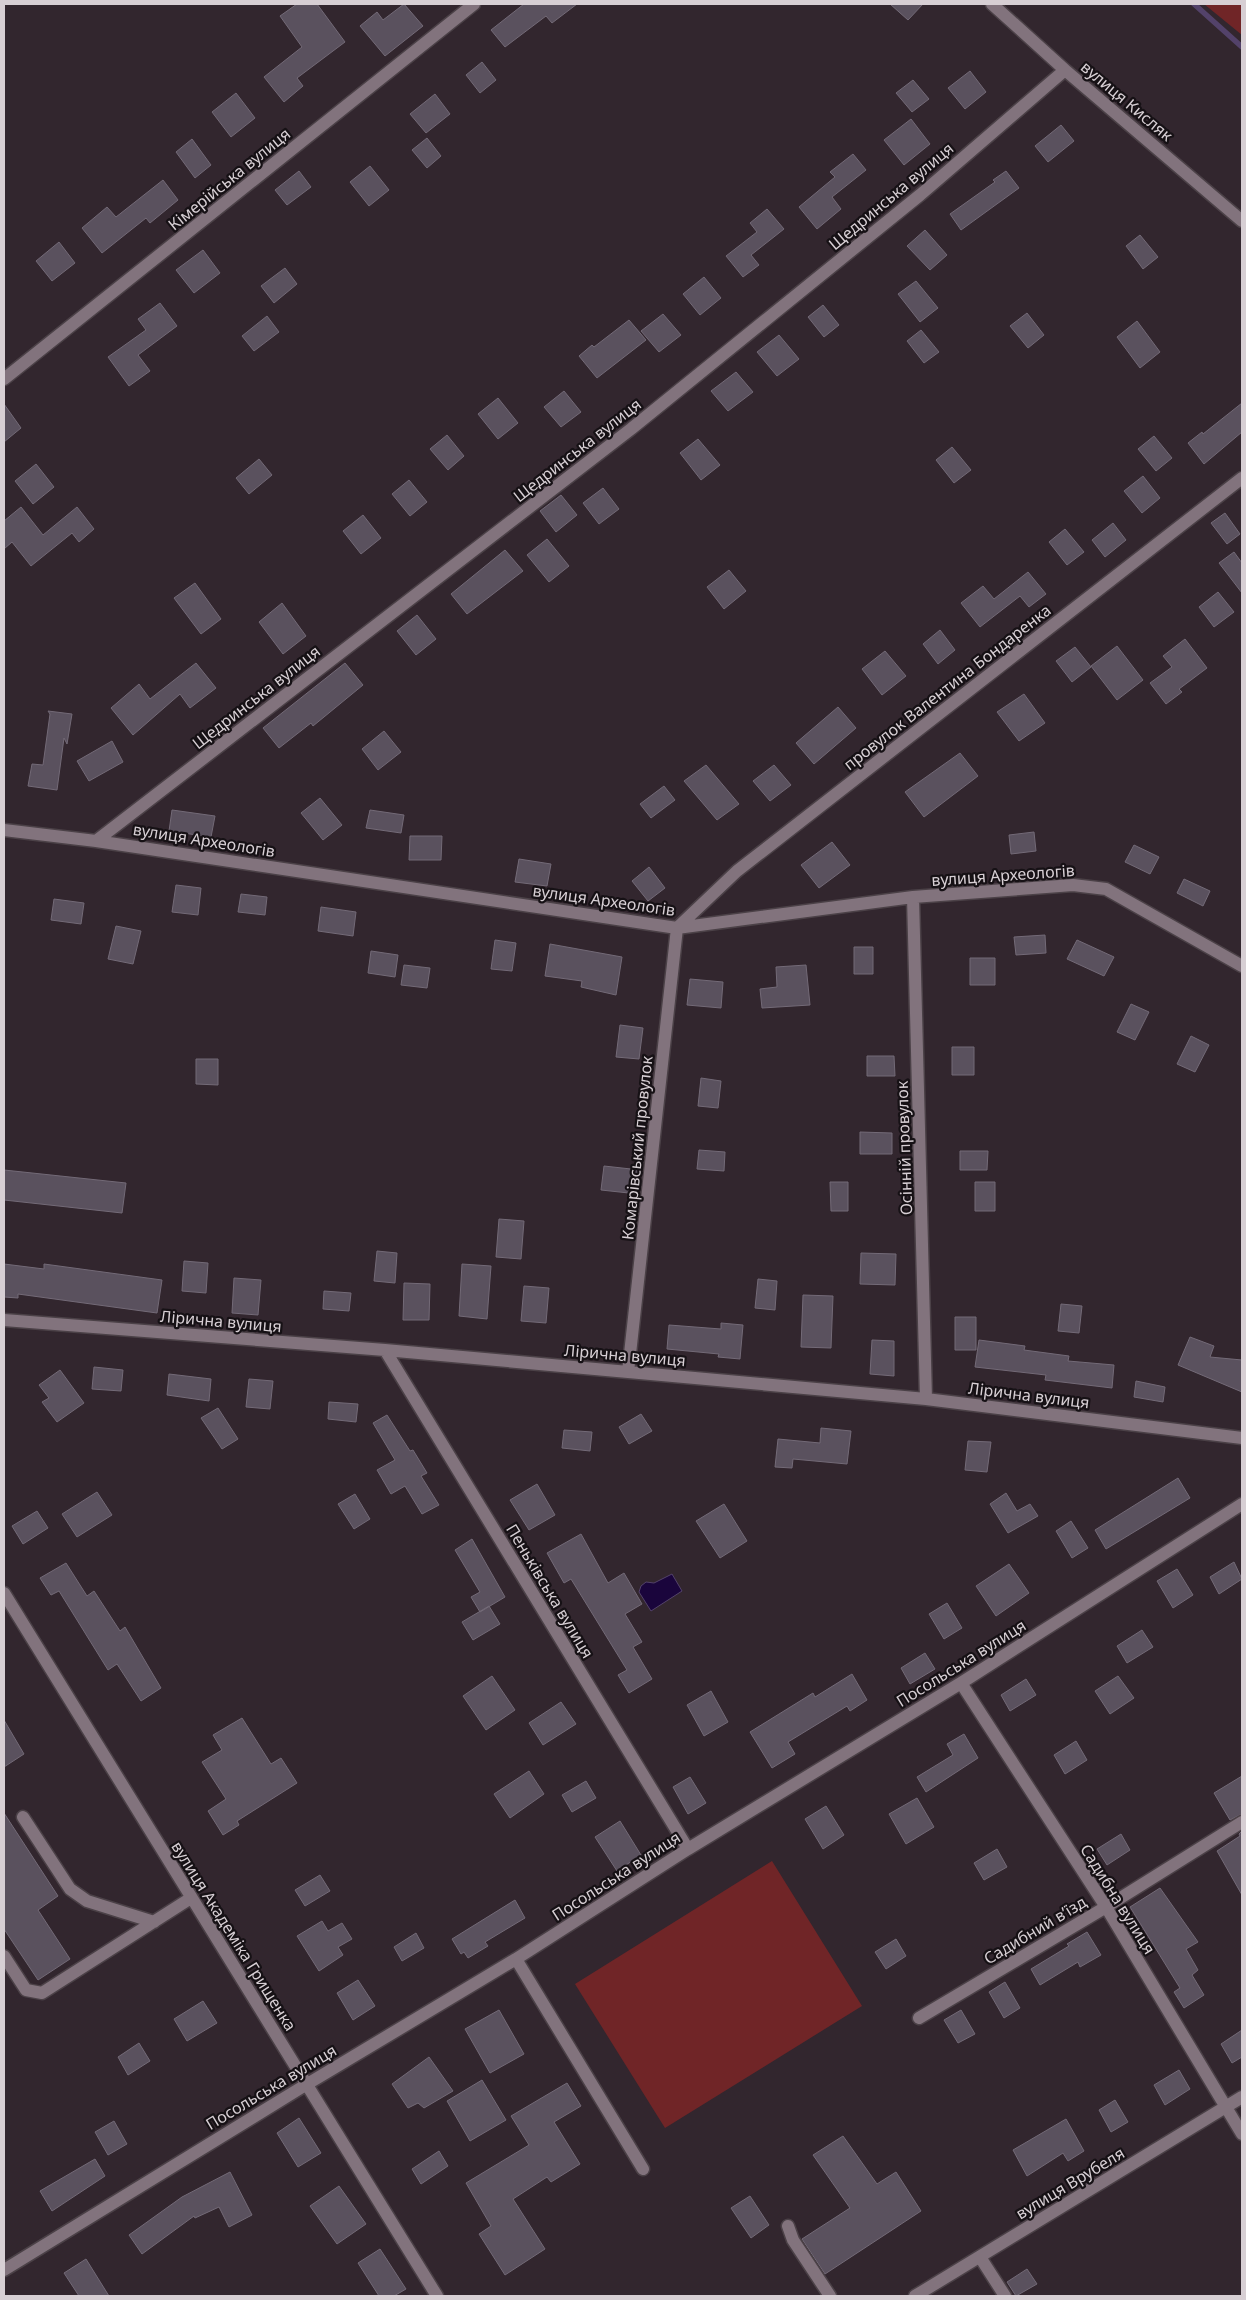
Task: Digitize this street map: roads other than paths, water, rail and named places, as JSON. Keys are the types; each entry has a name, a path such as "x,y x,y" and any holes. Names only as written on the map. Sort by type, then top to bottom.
{"street":[{"name":"Кімерійська вулиця","path":"4,379 474,4"},
{"name":"вулиця Кисляк","path":"992,4 1065,70 1242,221"},
{"name":"Щедринська вулиця","path":"96,841 631,429 920,195 1065,70"},
{"name":"провулок Валентина Бондаренка","path":"678,928 737,871 1242,478"},
{"name":"вулиця Археологів","path":"4,830 96,841 678,928 913,897 1073,885 1106,889 1242,966"},
{"name":"Осінній провулок","path":"913,897 926,1399"},
{"name":"Комарівський провулок","path":"628,1372 678,928"},
{"name":"Лірична вулиця","path":"4,1320 385,1350 926,1399 1242,1438"},
{"name":"Пеньківська вулиця","path":"385,1350 688,1850"},
{"name":"Посольська вулиця","path":"4,2270 306,2084 516,1959 688,1850 961,1683 1242,1504"},
{"name":"вулиця Академіка Грищенка","path":"4,1593 436,2296"},
{"name":"Садибна вулиця","path":"961,1683 1106,1907 1242,2134"},
{"path":"23,1816 70,1889 87,1901 154,1922"},
{"name":"Садибний в’їзд","path":"919,2018 1106,1907 1242,1822"},
{"path":"4,1956 26,1990 42,1992 191,1898"},
{"path":"516,1959 643,2169"},
{"name":"вулиця Врубеля","path":"915,2296 1242,2098"},
{"path":"788,2226 793,2240 830,2296"},
{"path":"980,2257 1005,2296"}],"waterway":[{"path":"1194,4 1242,47"}]}
